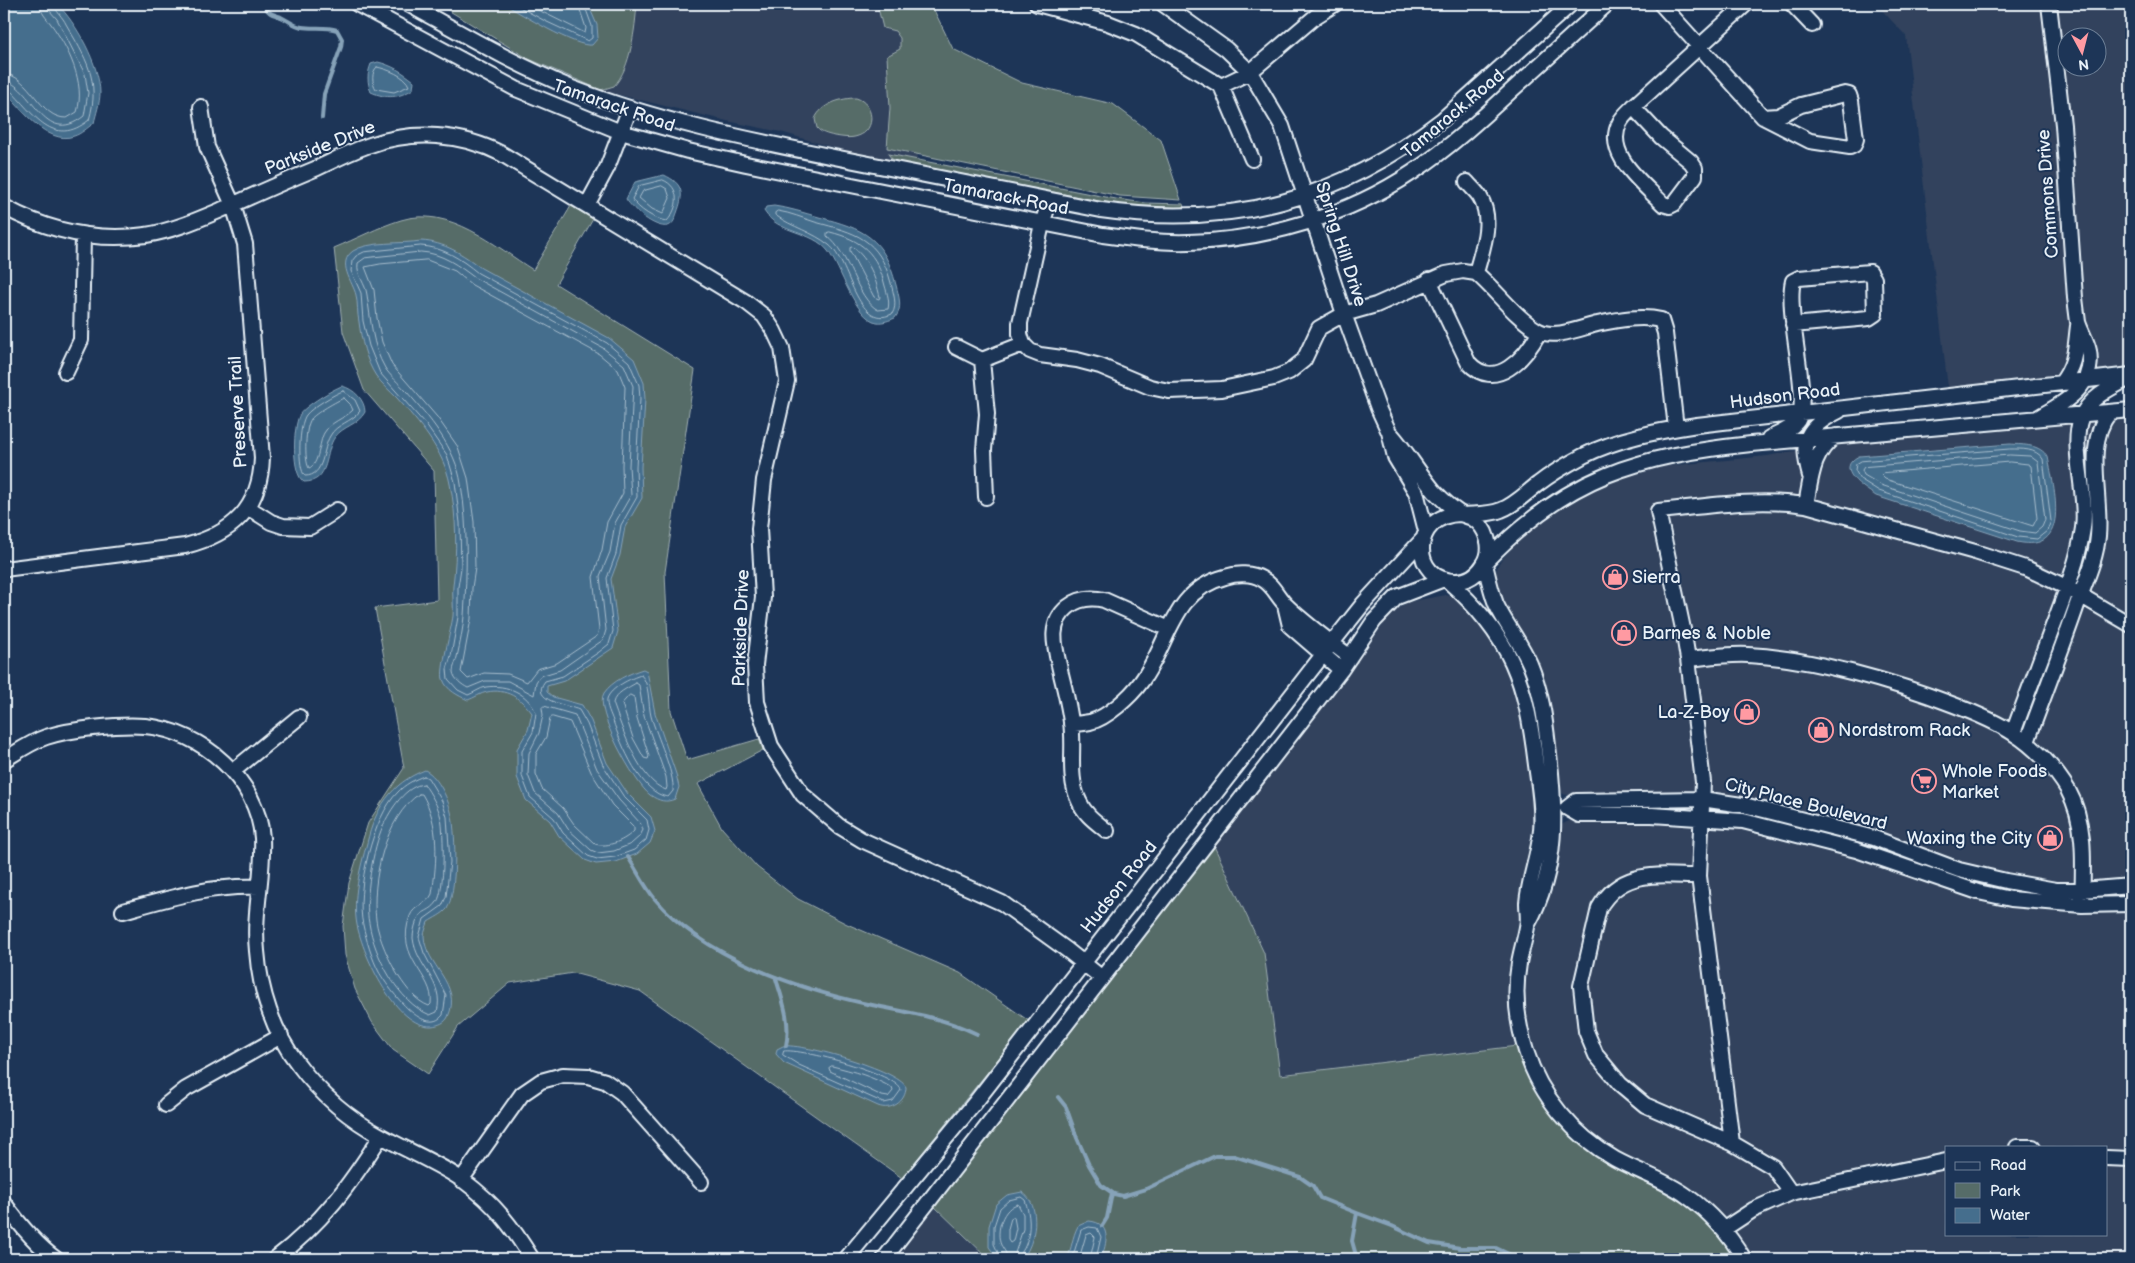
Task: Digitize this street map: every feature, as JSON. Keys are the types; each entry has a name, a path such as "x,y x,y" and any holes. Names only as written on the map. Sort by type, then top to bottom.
{"street":[{"name":"Tamarack Road","path":"358,4 516,89 621,132 688,151 746,164 1042,224 1135,240 1189,242 1248,236 1312,220 1360,202 1387,188 1436,156 1481,119 1607,4"},
{"name":"Tamarack Road","path":"408,4 528,68 572,88 630,108 720,134 1133,215 1187,217 1241,211 1305,196 1325,190 1374,166 1421,136 1463,102 1570,4"},
{"path":"1037,4 1108,23 1136,34 1221,86 1252,159"},
{"name":"Spring Hill Drive","path":"1163,4 1226,49 1250,72 1282,126 1344,314 1378,408 1389,432 1395,457 1416,492 1424,535"},
{"path":"1221,86 1250,72 1316,16 1335,4"},
{"path":"1661,4 1763,117 1810,141 1844,147 1854,145 1855,130 1849,95 1840,95 1801,105 1778,116 1763,117"},
{"path":"1633,107 1661,137 1691,162 1695,168 1695,176 1674,204 1670,206 1662,204 1624,162 1618,151 1617,133 1620,121 1633,107 1746,4"},
{"path":"1792,4 1812,25"},
{"name":"Commons Drive","path":"2049,4 2063,125 2070,248 2078,323 2089,350 2090,366 2086,380"},
{"path":"201,107 207,146 232,205"},
{"path":"587,205 607,168 630,108"},
{"name":"Parkside Drive","path":"4,207 26,219 52,228 83,235 122,237 147,234 193,222 370,145 402,137 448,136 489,147 746,302 764,316 782,348 788,381 764,480 759,529 763,597 755,665 757,702 771,746 803,795 839,826 862,840 1002,903 1102,978"},
{"path":"1467,182 1480,197 1487,220 1486,233 1476,273"},
{"path":"1050,200 1042,224 1020,323 1020,334 1024,344 1030,351 1040,355 1077,360 1100,366 1150,387 1178,391 1222,389 1274,378 1289,372 1304,360 1319,328 1344,314 1376,305 1429,280 1463,271 1476,273 1539,332 1574,331 1596,324 1651,317 1661,320 1665,333 1676,428"},
{"name":"Preserve Trail","path":"4,569 184,546 204,541 222,533 249,508 261,475 262,458 245,244 232,205"},
{"path":"66,372 80,340 83,235"},
{"path":"1760,443 1789,428 1796,422 1801,413 1801,396 1793,325 1791,290 1793,282 1799,278 1870,272 1874,279 1875,314 1868,318 1793,325"},
{"path":"1429,280 1468,362 1474,369 1487,374 1496,374 1509,368 1532,345 1539,332"},
{"path":"2061,383 2074,363 2078,323"},
{"path":"956,347 982,360 1024,344"},
{"path":"982,360 987,414 984,450 986,497"},
{"path":"2013,732 2068,588 2084,525 2079,435 2082,415 2098,397 2131,376"},
{"name":"Hudson Road","path":"1461,514 1492,512 1504,508 1553,473 1588,454 1634,437 1676,428 2131,376"},
{"path":"2036,419 2072,396 2086,380"},
{"path":"1810,476 1804,453 1807,438 1818,422 1848,407"},
{"path":"884,1259 1340,670 1378,617 1397,597 1446,580 1462,581 1469,578 1481,570 1486,562 1515,532 1543,509 1573,490 1597,478 1630,466 1664,457 1713,448 1807,438 2131,410"},
{"path":"2027,742 2094,558 2100,510 2096,448 2100,428 2109,413"},
{"name":"Spring Hill Drive","path":"1389,432 1406,451 1435,492 1461,514"},
{"path":"1806,505 1810,476 1820,451 1836,436"},
{"path":"1732,1143 1699,876 1703,782 1683,629 1658,512 1744,502 1786,502 1806,505 2004,561 2068,588 2131,625"},
{"path":"249,508 271,522 283,526 310,527 337,510"},
{"path":"1554,808 1517,671 1496,634 1474,606 1446,580 1430,570 1422,556 1424,535 1432,523 1440,518 1461,514 1478,522 1487,536 1489,553 1486,562 1496,603 1524,652 1538,688 1545,721 1554,808 1541,830 1527,902 1528,925 1518,972 1517,1012 1530,1063 1549,1097 1567,1121 1590,1142 1616,1159 1657,1178 1686,1195 1724,1229 1744,1259"},
{"name":"Hudson Road","path":"846,1259 974,1104 1332,643 1424,535"},
{"path":"1071,724 1092,722 1127,698 1150,668 1168,629 1185,601 1196,589 1212,580 1230,575 1246,574 1263,579 1275,590 1285,605 1350,657"},
{"path":"1107,832 1084,812 1073,783 1071,724 1055,649 1056,624 1062,613 1070,606 1082,600 1099,599 1168,629"},
{"path":"1285,605 1290,626 1340,670"},
{"path":"1688,659 1747,655 1793,660 1826,667 1928,695 1993,721 2013,732 2027,742 2058,774 2077,810 2081,833 2082,905"},
{"path":"233,771 299,716"},
{"path":"4,760 46,737 67,732 134,725 155,727 182,735 208,749 233,771 257,813 262,836 256,949 260,980 268,1006 281,1036 296,1063 322,1094 347,1114 381,1136 461,1180 504,1216 532,1259"},
{"name":"City Place Boulevard","path":"1554,808 1576,801 1702,799 1748,806 1874,838 1959,870 2006,881 2056,890 2131,886"},
{"name":"City Place Boulevard","path":"1554,808 1579,816 1652,815 1742,821 1856,850 1978,892 2011,899 2082,905 2131,904"},
{"path":"1699,876 1637,877 1618,886 1605,897 1599,908 1581,986 1582,1009 1586,1031 1596,1055 1620,1084 1645,1105 1732,1143 1773,1167 1791,1193"},
{"path":"123,911 185,893 214,888 259,887"},
{"path":"166,1105 186,1089 281,1036"},
{"path":"461,1180 522,1094 541,1080 563,1075 588,1076 605,1081 622,1093 701,1182"},
{"path":"275,1259 296,1242 330,1209 353,1180 381,1136"},
{"path":"2108,1158 2131,1159"},
{"path":"1724,1229 1753,1210 1791,1193 1945,1161"},
{"path":"4,1203 20,1226 56,1259"}],"shaded area":[{"path":"637,4 898,4 919,166 848,152 781,132 599,90 612,87 619,79 633,38"},
{"path":"1876,4 2131,4 2131,367 1948,388 1906,36"},
{"path":"2131,419 2131,878 2067,886 1987,873 1904,844 1665,794 1571,796 1563,794 1558,788 1549,719 1502,604 1495,574 1499,563 1513,546 1535,526 1561,507 1613,480 1666,466 1767,456 1845,442"},
{"path":"1446,595 1459,599 1497,641 1519,688 1535,790 1535,830 1510,970 1510,1007 1517,1046 1280,1075 1264,953 1214,847 1345,678 1389,616 1407,602"},
{"path":"1650,818 1725,822 1854,853 1943,884 2131,908 2131,1259 1752,1259 1727,1222 1697,1194 1668,1176 1627,1158 1587,1131 1558,1099 1537,1060 1530,1041 1524,1007 1525,982 1528,962 1552,875 1561,825 1571,820"},
{"path":"929,1202 989,1259 884,1259"}],"green space":[{"path":"438,4 637,4 631,47 624,69 614,86 601,90 529,59"},
{"path":"877,4 931,4 953,49 1022,83 1113,104 1161,140 1181,200 1120,196 887,148 890,108 887,56 900,49 900,38 895,31 883,28"},
{"path":"856,98 867,105 870,111 870,123 864,133 849,138 824,133 817,128 815,119 822,109 844,99"},
{"path":"888,154 1116,199 1146,203 1183,204 1184,208 1145,208 1099,201 899,162 892,159"},
{"path":"571,206 593,219 556,284 695,370 665,572 671,711 687,760 759,739 763,750 698,784 722,828 757,867 798,899 847,924 960,973 1029,1021 902,1178 640,991 573,973 510,983 458,1027 428,1074 393,1050 372,1022 355,989 345,955 343,926 349,883 368,823 404,768 375,608 437,600 434,471 364,390 343,332 334,248 401,220 419,217 437,218 471,230 533,270"},
{"path":"1214,846 1264,953 1280,1075 1517,1046 1532,1082 1542,1099 1565,1129 1594,1154 1611,1165 1671,1193 1693,1209 1721,1237 1736,1259 989,1259 934,1206"}],"water":[{"path":"4,4 57,4 72,22 86,45 96,70 100,93 94,123 79,134 64,138 44,130 26,115 4,91"},
{"path":"504,4 588,4 597,25 598,38 592,45 574,41 561,36"},
{"path":"378,62 392,67 414,81 413,89 393,96 382,96 371,92 368,81 369,71 371,64"},
{"path":"664,175 671,178 681,190 681,200 674,221 668,226 657,225 651,222 626,199 635,182"},
{"path":"774,206 835,221 860,231 870,238 885,256 891,269 900,302 895,318 879,322 869,319 855,302 828,251 813,239 786,228 770,218 764,211 766,207"},
{"path":"421,241 438,244 453,250 481,268 609,338 634,359 644,383 645,399 641,467 642,498 625,527 620,555 611,579 618,631 613,648 564,681 547,686 547,692 553,697 582,705 591,721 607,763 628,794 651,817 655,831 650,843 637,854 616,862 596,864 585,860 559,836 550,821 526,800 517,777 517,749 528,730 532,713 528,708 512,695 501,691 485,693 468,700 450,689 443,679 444,659 453,616 456,535 450,484 442,460 422,427 372,370 363,343 356,295 346,267 348,256 359,248 376,244"},
{"path":"342,386 351,390 361,399 365,412 358,420 335,437 326,465 319,477 313,481 304,482 297,470 294,449 300,414 319,398"},
{"path":"2010,444 2036,447 2048,457 2055,501 2053,529 2046,538 2034,543 2017,542 1876,496 1853,478 1849,467 1852,461 1859,456"},
{"path":"643,669 647,671 655,713 679,787 675,799 669,801 656,799 643,788 617,746 604,714 602,702 607,689 622,678"},
{"path":"425,770 435,778 443,790 448,803 452,816 455,849 453,890 450,901 445,911 428,922 424,934 430,956 451,994 448,1017 442,1023 432,1026 419,1023 406,1015 383,988 360,938 355,905 359,873 370,831 380,808 403,782"},
{"path":"783,1046 794,1046 829,1053 886,1073 899,1080 906,1087 903,1097 901,1101 893,1106 878,1106 784,1063 776,1054 777,1049"},
{"path":"1022,1192 1028,1198 1034,1215 1035,1224 1031,1244 1022,1259 998,1259 989,1247 989,1226 996,1204 1007,1195"},
{"path":"1089,1221 1101,1226 1106,1235 1101,1259 1067,1259 1078,1226"}],"waterway":[{"path":"264,4 271,13 296,25 306,28 337,30 342,39 341,47 324,94 322,118"},
{"path":"628,857 651,894 675,920 699,938 752,967 810,989 937,1019 977,1034"},
{"path":"776,979 787,1020 786,1046"},
{"path":"1058,1097 1066,1107 1089,1165 1101,1185 1114,1194 1123,1196 1146,1189 1215,1156 1234,1156 1300,1177 1313,1186 1320,1198 1357,1213 1352,1241 1357,1259"},
{"path":"1102,1226 1107,1218 1112,1193"},
{"path":"1357,1213 1429,1243 1460,1248 1496,1248 1519,1259"}],"place":[{"name":"Sierra","path":"1615,577"},
{"name":"Barnes & Noble","path":"1624,633"},
{"name":"La-Z-Boy","path":"1747,712"},
{"name":"Nordstrom Rack","path":"1821,730"},
{"name":"Whole Foods Market","path":"1924,781"},
{"name":"Waxing the City","path":"2050,838"}]}
